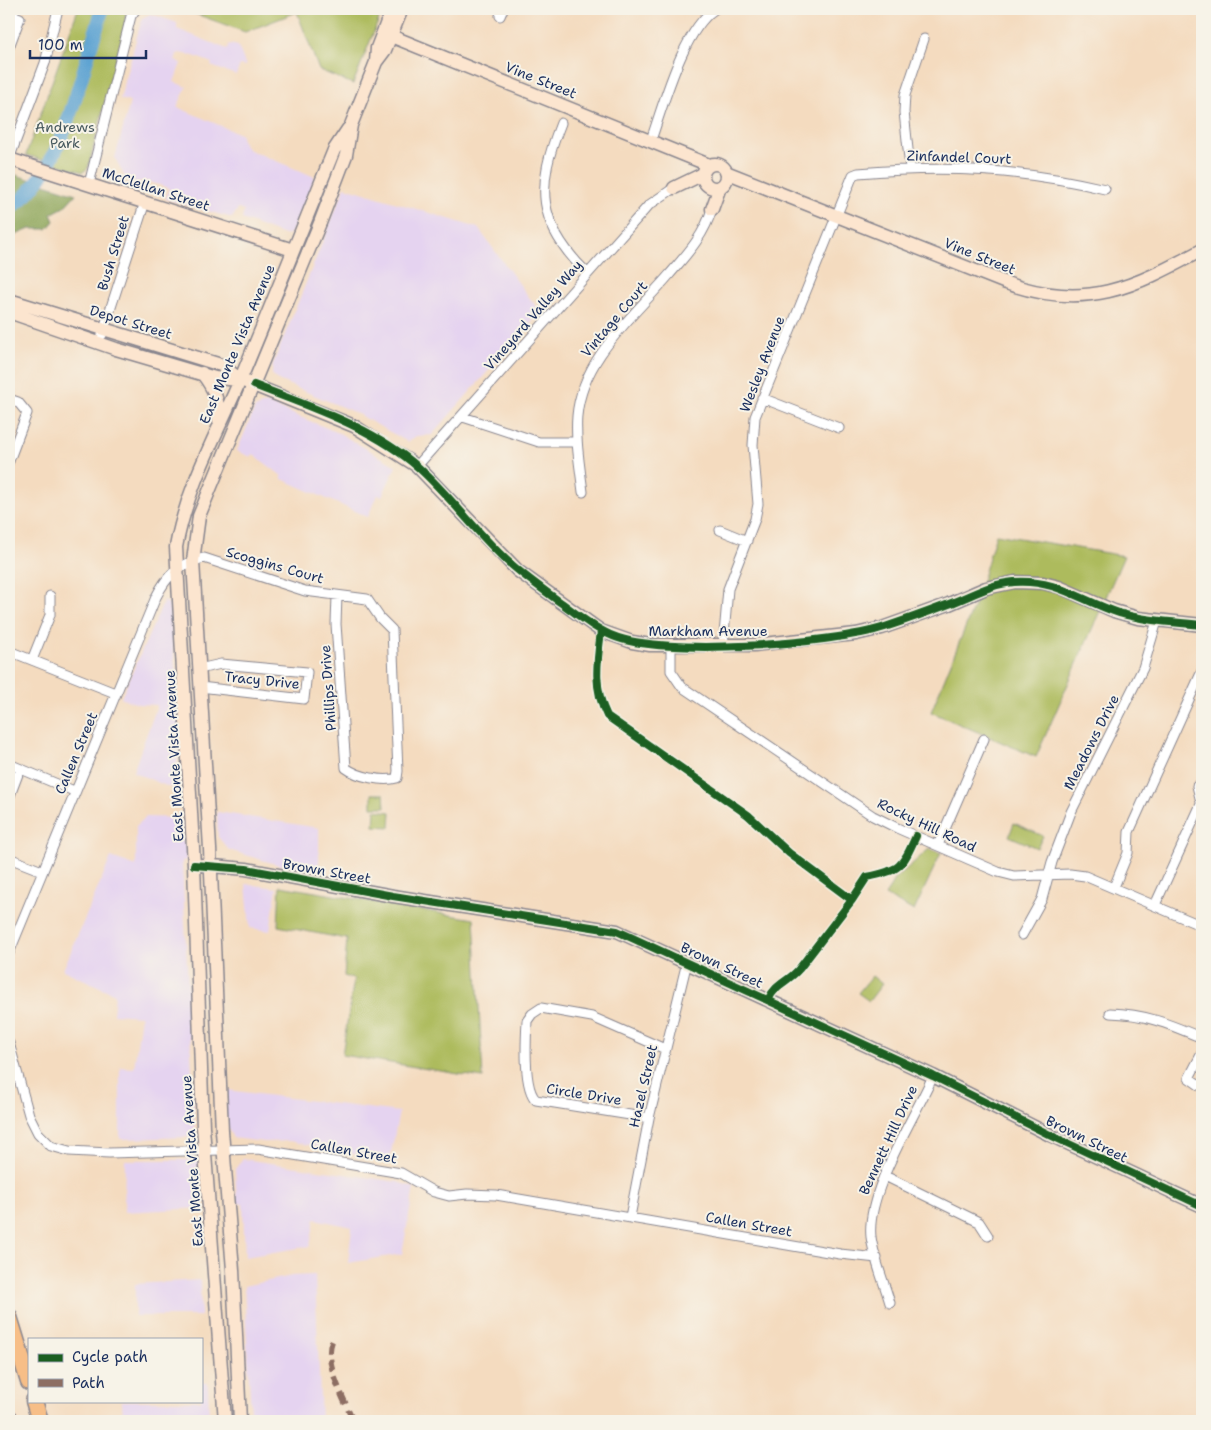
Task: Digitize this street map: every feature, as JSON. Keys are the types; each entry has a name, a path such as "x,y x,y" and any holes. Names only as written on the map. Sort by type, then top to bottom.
{"highway":[{"path":"9,1317 28,1379"},
{"path":"34,1402 40,1421"}],"main road":[{"name":"East Monte Vista Avenue","path":"376,62 377,48 392,9"},
{"name":"East Monte Vista Avenue","path":"240,1421 193,561 199,516 308,254 330,192 346,155 351,125 376,62 385,50 402,9"},
{"name":"Vine Street","path":"391,36 651,140 684,156 713,178 750,181 1006,283 1032,291 1055,295 1089,295 1121,289 1145,280 1202,250"},
{"name":"East Monte Vista Avenue","path":"225,1421 205,1151 186,695 176,547 184,511 199,470 240,380 334,150 351,125"},
{"path":"330,192 329,183 338,156 334,150"},
{"path":"684,156 690,167 688,181"},
{"name":"McClellan Street","path":"9,159 293,250"},
{"path":"674,188 688,181 713,178"},
{"path":"674,188 713,178"},
{"path":"712,209 713,178"},
{"path":"308,254 304,246 314,220 311,205"},
{"name":"Depot Street","path":"9,300 215,378 240,380 254,385"},
{"name":"Depot Street","path":"9,312 221,365 240,380"},
{"path":"202,373 214,389 219,402 219,426"},
{"name":"Markham Avenue","path":"254,385 354,426 417,466 502,556 585,621 615,638 632,642 671,645 723,646 793,642 856,634 882,628 949,604 986,588 1014,582 1043,583 1059,587 1114,611 1158,621 1202,625"},
{"name":"Brown Street","path":"194,865 246,869 393,896 617,931 687,962 884,1056 933,1076 1052,1136 1202,1206"}],"street":[{"path":"9,159 45,63 58,9"},
{"path":"89,184 131,16 136,9"},
{"path":"651,140 690,39 702,20 715,9"},
{"path":"9,14 20,18 9,47"},
{"path":"910,168 904,112 905,95 924,39"},
{"path":"561,122 550,150 543,182 544,203 553,228 566,249 588,273"},
{"name":"Zinfandel Court","path":"836,214 853,175 910,168 1009,171 1055,177 1105,189"},
{"name":"Vineyard Valley Way","path":"417,466 649,205 674,188"},
{"name":"Bush Street","path":"101,336 145,202"},
{"name":"Vintage Court","path":"583,492 577,442 579,402 591,367 607,346 696,245 712,209"},
{"name":"Wesley Avenue","path":"723,646 728,589 747,541 758,504 752,429 762,398 836,214"},
{"path":"762,398 839,428"},
{"path":"9,399 18,402 27,413 9,461"},
{"path":"462,416 539,442 577,442"},
{"path":"720,530 747,541"},
{"name":"Scoggins Court","path":"177,569 204,558 305,591 367,599 380,618 392,630 398,771 397,778 391,780 355,775"},
{"name":"Callen Street","path":"9,953 74,791 164,580 177,569"},
{"path":"32,660 50,615 50,596"},
{"name":"Phillips Drive","path":"338,596 336,624 346,768 355,775"},
{"name":"Meadows Drive","path":"1022,935 1042,898 1048,875 1071,812 1143,668 1158,621"},
{"name":"Rocky Hill Road","path":"671,645 671,671 682,687 873,816 998,872 1023,877 1048,875 1085,876 1202,926"},
{"path":"9,651 115,694"},
{"name":"Tracy Drive","path":"199,669 221,664 307,672 304,699 200,687"},
{"path":"1114,887 1128,853 1129,832 1202,670"},
{"path":"938,845 984,739"},
{"path":"9,764 74,791"},
{"path":"9,798 20,769"},
{"path":"1155,905 1201,802 1197,786 1202,782"},
{"path":"9,858 42,871"},
{"name":"Hazel Street","path":"630,1217 649,1118 687,962"},
{"name":"Circle Drive","path":"649,1118 536,1100 531,1096 528,1082 527,1021 532,1014 541,1008 592,1017 665,1049"},
{"path":"1110,1013 1147,1016 1164,1021 1202,1038"},
{"name":"Callen Street","path":"9,1044 29,1115 38,1133 52,1146 69,1151 109,1154 224,1152 240,1149 274,1151 401,1173 434,1192 449,1196 467,1194 496,1195 840,1254 877,1258"},
{"path":"1202,1053 1189,1078 1202,1087"},
{"name":"Bennett Hill Drive","path":"890,1304 871,1238 872,1210 885,1176 933,1076"},
{"path":"885,1176 979,1222 988,1236"}],"shaded area":[{"path":"151,14 177,23 177,29 227,49 229,44 238,46 246,66 240,65 236,75 211,66 212,63 194,56 177,54 175,61 181,63 174,82 187,87 177,107 242,135 241,138 247,149 315,177 291,233 284,235 242,219 244,211 238,209 232,218 166,199 169,188 146,181 135,182 125,177 115,158 130,102 120,99 142,18"},
{"path":"345,187 478,228 540,312 432,435 416,436 408,442 354,412 278,380 272,374 273,364"},
{"path":"266,403 339,433 396,466 382,496 378,495 375,499 368,517 282,479 282,476 253,454 251,457 237,451 255,408"},
{"path":"164,601 169,604 175,668 179,675 180,725 176,741 179,788 169,787 133,772 156,705 138,704 121,698"},
{"path":"217,812 319,828 319,863 311,870 279,865 229,850 218,837"},
{"path":"146,817 180,818 185,845 187,860 182,861 195,1136 192,1137 120,1139 120,1067 134,1068 141,1016 113,1014 115,994 63,970 111,857 136,866 136,826"},
{"path":"246,884 277,888 270,931 250,928"},
{"path":"227,1090 399,1112 390,1158 353,1154 290,1141 265,1142 233,1138 225,1122"},
{"path":"243,1159 398,1182 414,1188 402,1254 348,1263 352,1227 315,1219 310,1246 245,1257 243,1204 237,1203 235,1169"},
{"path":"125,1160 199,1160 201,1208 124,1212"},
{"path":"315,1275 321,1421 254,1421 251,1414 244,1286 292,1276"},
{"path":"200,1280 201,1316 135,1316 135,1284"},
{"path":"202,1383 208,1383 209,1421 123,1421 122,1402 202,1402"}],"green space":[{"name":"Andrews Park","path":"78,9 126,9 125,24 88,168 83,172 26,155"},
{"path":"172,9 383,9 353,84 319,70 297,12 245,32 185,10 183,12"},
{"path":"16,175 76,194 64,207 51,214 54,221 47,229 30,229 11,237 12,243 9,244 9,180"},
{"path":"996,534 1124,556 1036,757 931,712 976,601"},
{"path":"372,794 384,794 385,807 372,807"},
{"path":"375,810 391,812 390,827 374,826"},
{"path":"1014,823 1043,836 1037,848 1009,836"},
{"path":"929,849 941,853 914,911 885,895 896,878"},
{"path":"280,886 474,919 483,1078 342,1055 354,979 344,976 347,939 278,926"},
{"path":"872,976 882,984 869,1001 858,993"}],"waterway":[{"path":"9,209 25,196 39,180 60,140 69,119 102,9"}],"marked path":[{"path":"332,1341 330,1360 340,1392 353,1421"}],"cycle path":[{"path":"254,385 340,419 382,441 401,454 430,478 509,562 579,616 613,636 637,642 669,646 707,647 748,646 827,639 885,627 989,588 1014,582 1029,582 1056,587 1129,616 1202,625"},
{"path":"601,631 597,675 600,695 607,716 748,815 789,853 852,900 867,877 887,872 899,866 916,836"},
{"path":"194,865 246,869 393,896 617,931 933,1076 1052,1136 1202,1206"},
{"path":"768,1000 779,986 795,974 852,900"}]}
